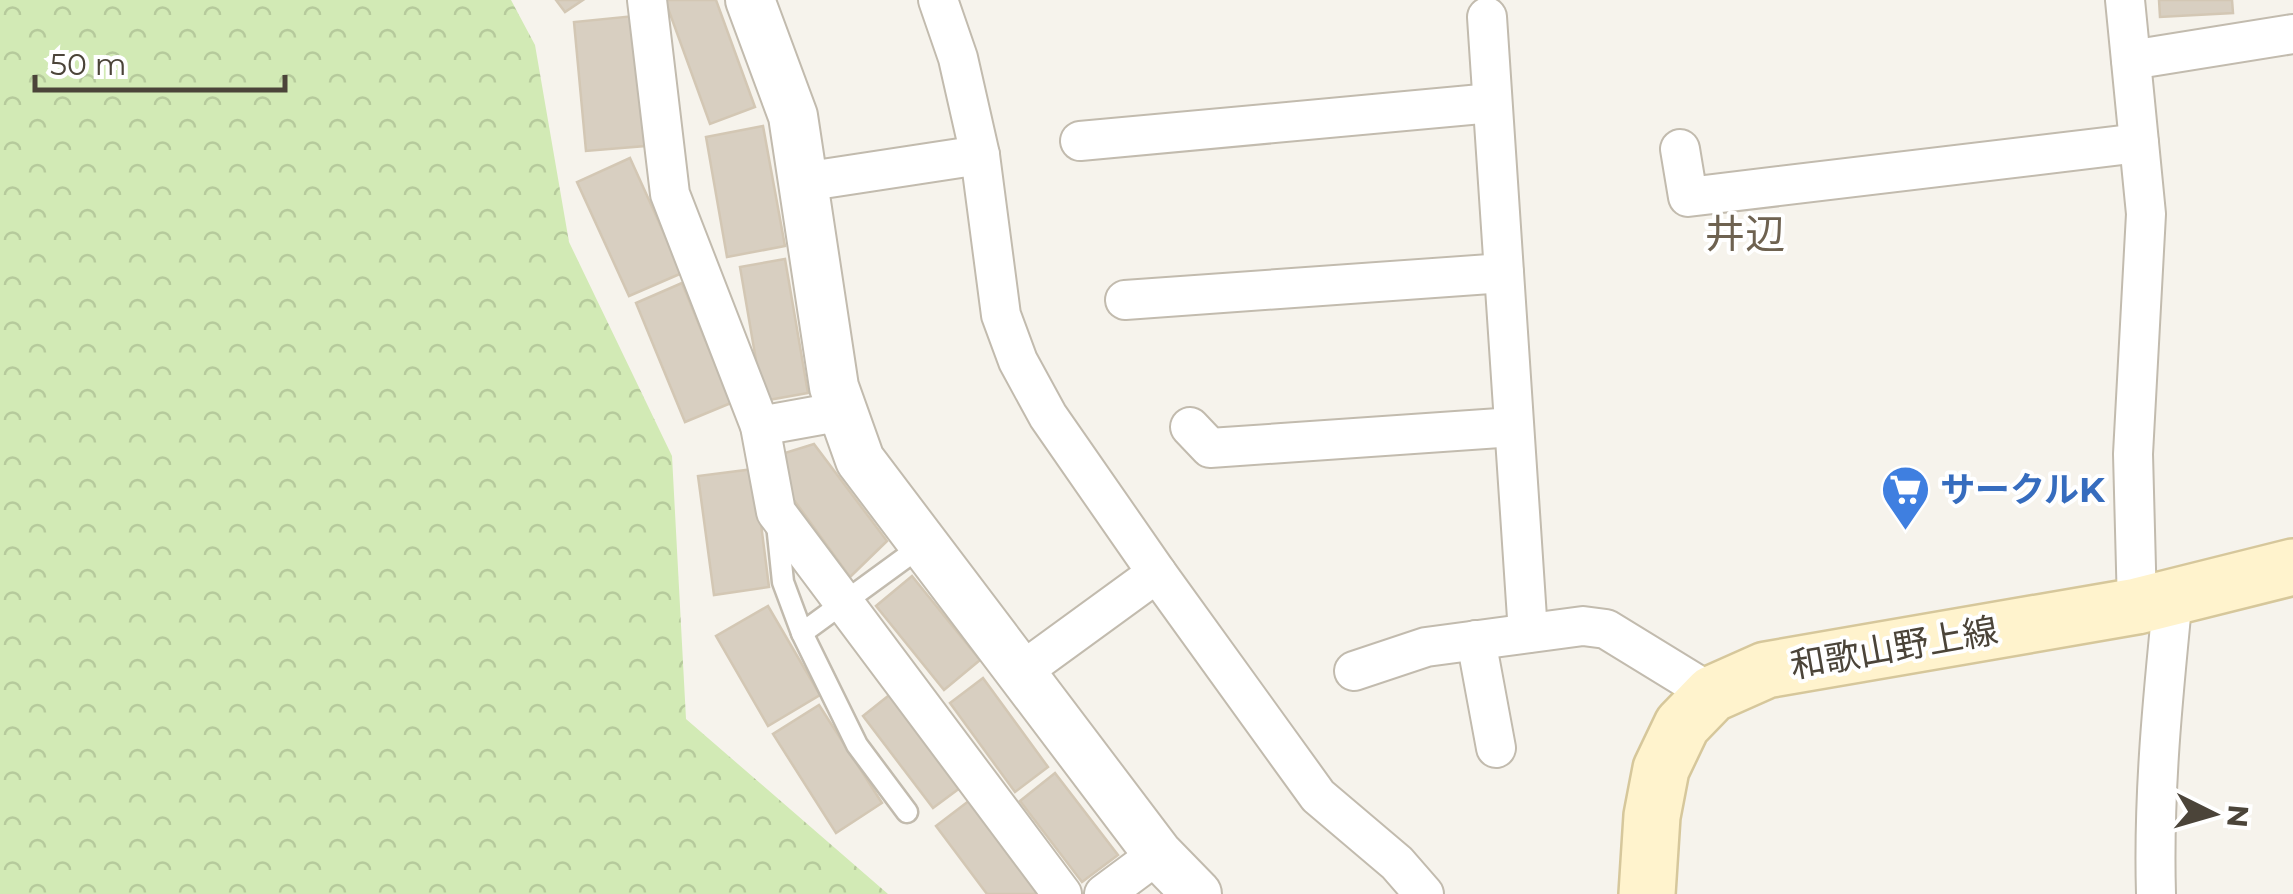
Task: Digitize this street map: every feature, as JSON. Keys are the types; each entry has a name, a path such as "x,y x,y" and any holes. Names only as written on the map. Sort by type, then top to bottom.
{"main road":[{"name":"和歌山野上線","path":"1647,894 1652,816 1661,770 1682,725 1712,694 1766,670 2155,601 2293,567"}],"street":[{"path":"647,0 670,194 760,426 776,512 1062,894"},
{"path":"750,0 793,116 834,387 860,460 1158,854 1197,894"},
{"path":"938,0 958,58 980,155 1001,314 1018,361 1048,416 1318,796 1397,862 1424,894"},
{"path":"2125,0 2146,214 2133,454 2164,691 2154,830 2156,894"},
{"path":"1487,18 1528,633"},
{"path":"2131,60 2293,34"},
{"path":"1080,141 1492,103"},
{"path":"1680,149 1688,197 2139,143"},
{"path":"802,182 980,155"},
{"path":"1125,300 1504,274"},
{"path":"760,426 843,411"},
{"path":"1190,427 1210,448 1514,427"},
{"path":"1021,672 1157,573"},
{"path":"1354,671 1426,647 1582,626 1606,630 1712,694"},
{"path":"1476,640 1496,748"},
{"path":"1104,894 1158,854"}],"lane":[{"path":"776,512 783,582 802,633 857,745 907,812"},
{"path":"802,633 924,544"}],"green space":[{"path":"0,0 511,0 535,45 569,242 672,456 686,719 888,894 0,894"}],"building":[{"path":"556,0 583,0 565,12"},
{"path":"665,0 716,0 755,107 710,124"},
{"path":"2159,0 2232,0 2233,13 2160,17"},
{"path":"634,16 645,146 586,151 574,22"},
{"path":"763,126 785,246 727,257 706,137"},
{"path":"630,158 682,273 629,296 577,182"},
{"path":"785,259 808,393 763,401 740,267"},
{"path":"682,283 731,403 685,422 636,303"},
{"path":"814,444 887,541 850,577 783,485 775,456"},
{"path":"754,469 769,587 714,595 698,476"},
{"path":"912,576 980,660 944,690 876,606"},
{"path":"768,606 820,695 768,726 716,636"},
{"path":"983,678 1048,767 1015,792 950,703"},
{"path":"893,692 964,785 933,808 863,716"},
{"path":"819,705 882,803 836,833 773,734"},
{"path":"1055,773 1118,855 1082,882 1020,801"},
{"path":"974,797 1043,887 1034,894 987,894 936,826"}],"place":[{"name":"サークルK","path":"1905,532"}],"district":[{"name":"井辺","path":"1745,234"}]}
